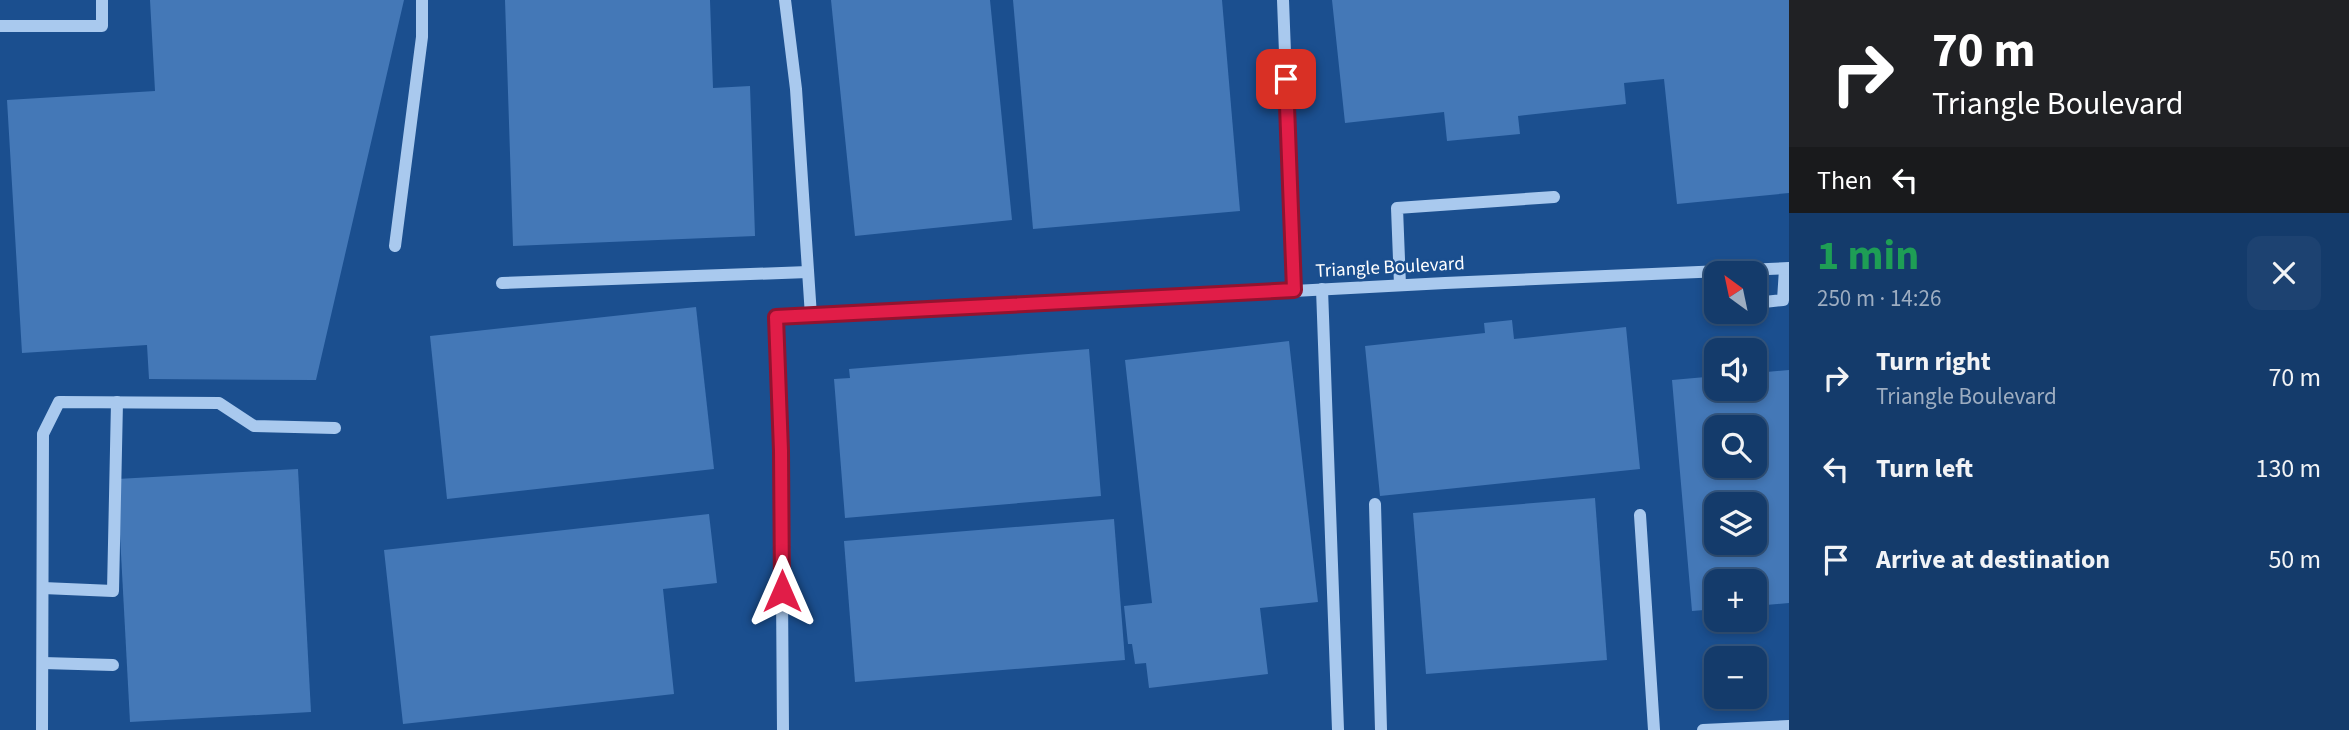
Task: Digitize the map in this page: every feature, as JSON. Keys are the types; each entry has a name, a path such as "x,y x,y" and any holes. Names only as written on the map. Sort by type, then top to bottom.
{"street":[{"path":"0,26 102,26 102,0"},
{"path":"395,246 422,37 422,0"},
{"path":"785,0 796,89 811,316"},
{"path":"1283,0 1294,290"},
{"path":"1400,285 1397,208 1554,197"},
{"path":"1768,302 1783,300 1787,268"},
{"name":"Triangle Boulevard","path":"1768,270 1787,268"},
{"path":"502,283 808,272"},
{"name":"Triangle Boulevard","path":"783,730 781,451 776,317 1400,285 1704,273"},
{"path":"1322,289 1338,730"},
{"path":"42,730 43,434 59,402 219,403 254,426 335,428"},
{"path":"43,588 113,591 117,402"},
{"path":"1375,505 1381,730"},
{"path":"1640,515 1654,730"},
{"path":"43,663 113,664"},
{"path":"1703,730 1789,726"}],"building":[{"path":"150,0 404,0 316,380 149,379 147,345 22,353 7,100 155,91"},
{"path":"505,0 710,0 713,88 750,86 755,236 513,246"},
{"path":"831,0 990,0 1012,220 855,236"},
{"path":"1013,0 1222,0 1240,211 1033,229"},
{"path":"1332,0 1789,0 1789,193 1677,204 1664,79 1624,83 1626,104 1518,116 1520,134 1447,141 1444,112 1345,123"},
{"path":"696,307 714,469 447,499 430,336"},
{"path":"1512,320 1514,339 1626,327 1640,469 1380,496 1365,346 1485,333 1484,323"},
{"path":"1289,341 1318,602 1260,608 1268,674 1149,688 1146,663 1135,664 1132,644 1128,644 1124,606 1152,603 1125,360"},
{"path":"1089,349 1101,496 845,518 834,379 850,378 849,369"},
{"path":"1789,370 1789,603 1767,605 1767,569 1704,569 1704,610 1692,611 1672,380 1704,377 1704,401 1767,401 1767,372"},
{"path":"298,469 311,712 130,722 117,479"},
{"path":"1595,498 1607,660 1426,674 1413,513"},
{"path":"709,514 717,583 663,589 674,694 403,724 384,550"},
{"path":"1114,519 1125,660 855,682 844,541"}],"route":[{"path":"782,591 776,317 1294,290 1286,79"}]}
